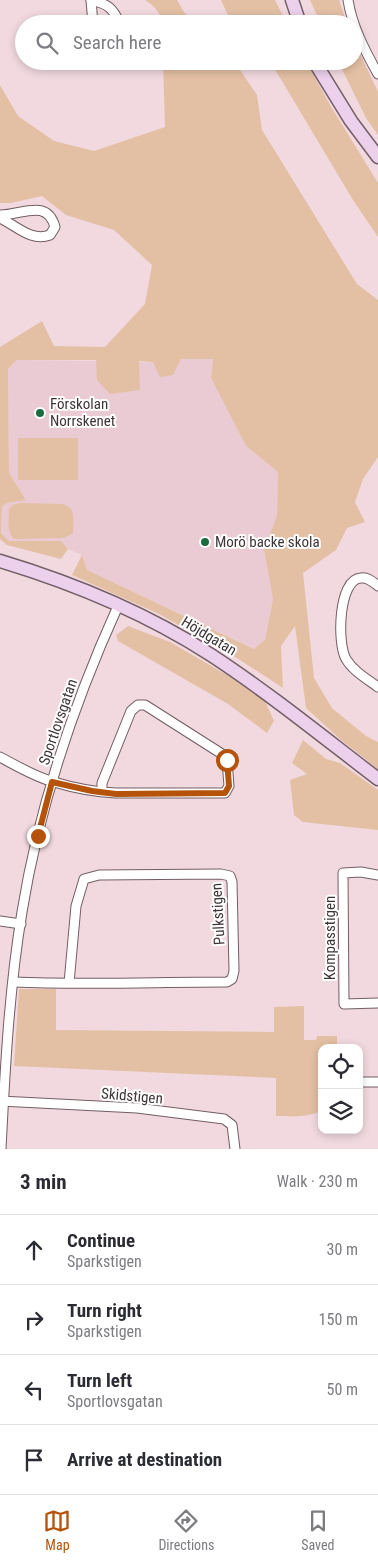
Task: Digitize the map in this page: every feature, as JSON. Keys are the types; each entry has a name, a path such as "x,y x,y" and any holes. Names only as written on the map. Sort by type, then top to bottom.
{"street":[{"path":"92,15 91,0 103,3 114,11 116,15"},
{"path":"292,0 297,15"},
{"path":"348,0 351,15"},
{"path":"363,46 378,74"},
{"path":"320,70 351,121 378,157"},
{"path":"27,210 44,210 52,216 55,227 50,235 41,238 31,236 0,217 27,210"},
{"name":"Höjdgatan","path":"0,561 71,585 172,632 243,676 285,706 378,780"},
{"path":"378,586 367,578 359,578 352,582 345,591 342,622 343,652 346,659 354,669 378,687"},
{"name":"Sportlovsgatan","path":"1,1149 6,1053 20,924 38,836 52,782 81,694 118,606"},
{"path":"0,758 52,782 102,792 225,793 229,786 227,760 222,754 145,705 138,705 131,711 102,783 102,792"},
{"name":"Kompasstigen","path":"378,875 361,872 343,873 344,1004 378,1003"},
{"name":"Pulkstigen","path":"14,982 69,983 227,982 232,979 234,971 232,882 230,876 221,874 98,875 84,879 76,906 69,983"},
{"path":"0,921 20,924"},
{"path":"363,1082 378,1082"},
{"name":"Skidstigen","path":"2,1101 137,1108 224,1119 232,1125 235,1149"}],"shaded area":[{"path":"145,0 177,0 187,15 160,15"},
{"path":"221,0 275,0 282,15 228,15"},
{"path":"310,0 339,0 344,15 317,15"},
{"path":"363,60 378,92 378,135 366,118 342,70 363,70"},
{"path":"163,70 240,70 257,95 262,130 357,284 378,300 378,457 363,479 355,502 365,522 347,528 336,550 303,573 314,678 332,708 366,736 378,742 378,769 341,740 306,708 295,626 281,646 283,688 240,660 159,614 72,575 82,555 87,570 254,649 265,640 273,599 264,550 277,515 278,472 246,446 211,378 213,359 181,359 173,375 160,377 153,362 139,361 140,390 110,394 97,380 96,360 17,360 8,369 9,473 26,500 7,503 2,506 1,533 9,541 61,541 68,549 61,559 7,545 0,539 0,347 42,321 54,346 105,347 145,304 152,265 114,230 66,215 42,196 11,203 0,203 0,85 18,116 54,141 94,151 165,127"},
{"path":"275,70 311,70 378,183 378,237 353,200"},
{"path":"181,359 213,359 211,378 246,446 278,472 277,515 264,550 273,599 265,640 255,649 87,570 82,555 68,549 61,541 9,541 1,533 2,506 7,503 26,500 9,473 8,369 17,360 153,362 173,375"},
{"path":"18,438 78,438 78,480 18,480"},
{"path":"20,503 62,504 67,506 73,515 73,533 64,538 14,539 9,529 9,509 13,505"},
{"path":"128,626 170,642 232,678 265,701 274,721 267,733 228,704 118,641 116,635"},
{"path":"303,740 326,759 340,763 378,790 378,830 303,822 294,815 290,780 307,774 292,763"},
{"path":"19,989 56,989 56,1030 274,1032 274,1007 304,1006 304,1040 316,1040 317,1036 337,1036 337,1044 318,1044 318,1112 306,1115 276,1116 276,1078 14,1066"}],"place":[{"name":"Förskolan Norrskenet","path":"40,413"},
{"name":"Morö backe skola","path":"205,542"}],"route":[{"path":"38,836 52,782 116,794 225,793 229,786 227,760"}]}
